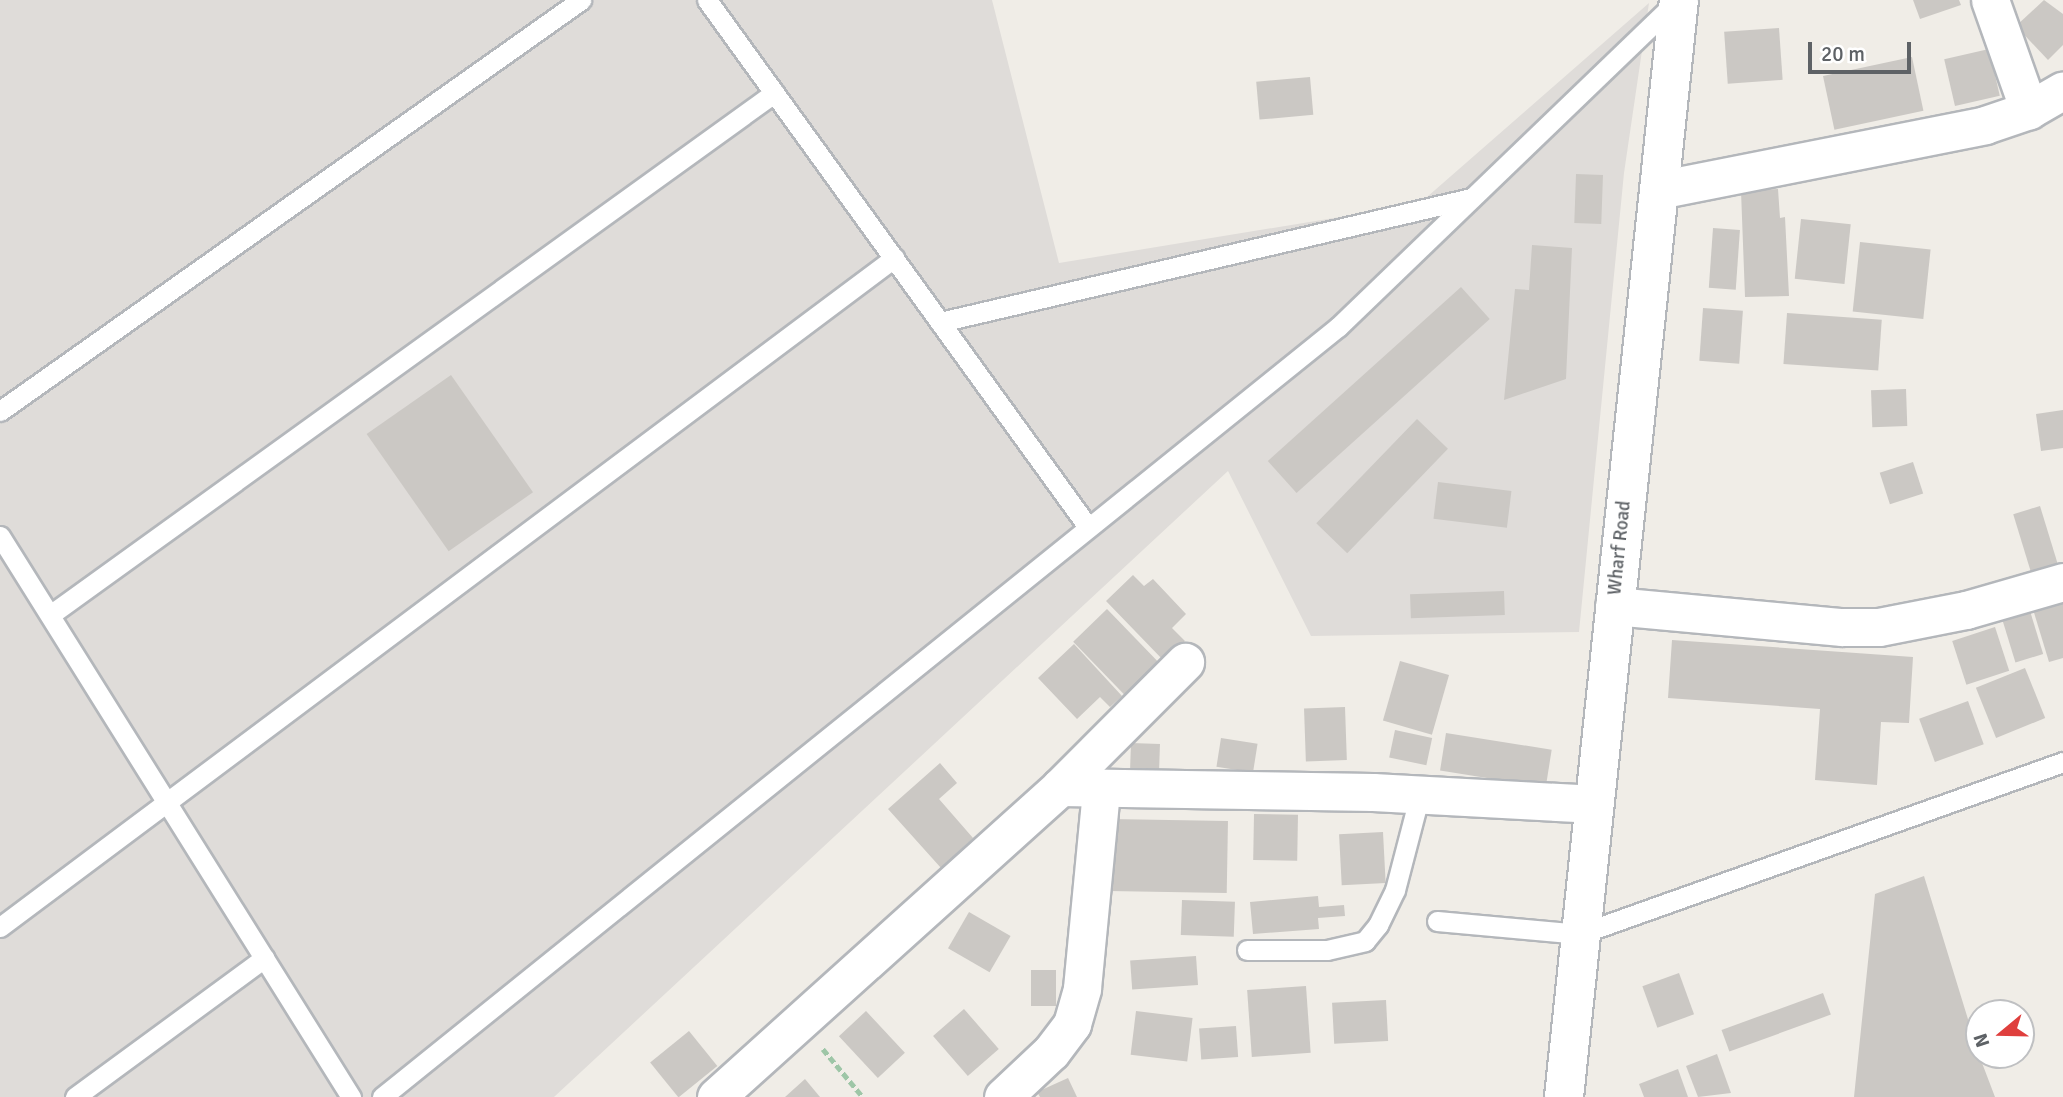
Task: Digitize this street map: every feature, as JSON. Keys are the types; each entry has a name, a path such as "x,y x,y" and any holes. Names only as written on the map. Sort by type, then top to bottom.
{"main road":[{"name":"Wharf Road","path":"1564,1097 1592,804 1678,0"}],"street":[{"path":"1990,0 2029,110"},
{"path":"1658,190 1984,125 2029,110 2063,90"},
{"path":"1614,606 1842,627 1879,627 1966,610 2063,582"},
{"path":"716,1097 1060,787 1185,662"},
{"path":"1060,787 1420,794 1592,804"},
{"path":"1003,1097 1051,1052 1072,1024 1082,988 1101,789"}],"lane":[{"path":"0,411 581,0"},
{"path":"707,0 1088,527"},
{"path":"382,1097 1338,327 1678,0"},
{"path":"50,615 774,93"},
{"path":"940,322 1471,198"},
{"path":"0,927 894,258"},
{"path":"0,536 351,1097"},
{"path":"1437,921 1580,934 2063,762"},
{"path":"1247,950 1328,950 1365,941 1378,925 1395,890 1420,794"},
{"path":"75,1097 264,958"}],"path":[{"path":"800,1021 863,1097"}],"shaded area":[{"path":"0,0 992,0 1059,263 1419,204 1649,3 1624,173 1579,632 1311,636 1228,471 554,1097 0,1097"}],"building":[{"path":"1913,0 1959,0 1961,5 1920,19"},
{"path":"2044,0 2063,14 2063,45 2048,60 2016,26"},
{"path":"1779,28 1783,80 1728,84 1724,32"},
{"path":"1989,49 2000,96 1955,106 1944,59"},
{"path":"1912,57 1923,111 1834,130 1823,76"},
{"path":"1310,77 1313,115 1260,120 1256,82"},
{"path":"1576,174 1603,175 1601,224 1574,223"},
{"path":"1778,189 1780,218 1785,217 1789,296 1745,297 1741,191"},
{"path":"1801,219 1851,224 1844,284 1795,279"},
{"path":"1713,228 1740,230 1736,290 1709,288"},
{"path":"1860,242 1931,249 1923,319 1853,312"},
{"path":"1532,245 1572,248 1566,379 1504,400 1515,289 1529,290"},
{"path":"1461,287 1490,319 1297,493 1268,461"},
{"path":"1703,308 1743,311 1739,364 1699,361"},
{"path":"1787,313 1882,320 1878,371 1783,364"},
{"path":"451,375 533,492 449,551 367,434"},
{"path":"1906,389 1907,426 1872,427 1871,390"},
{"path":"2063,410 2063,448 2041,451 2036,414"},
{"path":"1417,419 1448,449 1347,553 1316,523"},
{"path":"1913,462 1923,493 1890,504 1880,473"},
{"path":"1438,482 1511,491 1507,528 1433,519"},
{"path":"2040,506 2060,570 2033,578 2013,514"},
{"path":"1133,575 1144,586 1153,579 1186,614 1172,628 1185,641 1164,661 1106,601"},
{"path":"1504,591 1505,615 1411,618 1410,594"},
{"path":"2063,596 2063,658 2049,662 2032,606"},
{"path":"1107,609 1162,666 1128,698 1073,642"},
{"path":"2030,611 2043,654 2015,663 2002,619"},
{"path":"1995,627 2009,671 1966,685 1952,641"},
{"path":"1672,640 1913,657 1909,723 1881,722 1877,785 1815,780 1820,709 1668,698"},
{"path":"1074,644 1122,696 1110,707 1100,697 1077,719 1038,678"},
{"path":"1400,661 1449,675 1432,735 1383,721"},
{"path":"2025,668 2045,718 1996,738 1976,688"},
{"path":"1968,701 1984,744 1935,762 1919,719"},
{"path":"1345,707 1347,760 1306,761 1304,708"},
{"path":"1395,730 1432,738 1426,765 1389,757"},
{"path":"1446,733 1552,750 1546,787 1440,771"},
{"path":"1221,738 1258,744 1253,772 1216,767"},
{"path":"1131,743 1160,744 1159,774 1130,773"},
{"path":"940,763 957,783 939,799 973,838 941,868 888,809"},
{"path":"1254,814 1298,815 1297,861 1253,860"},
{"path":"1110,819 1228,821 1227,893 1109,891"},
{"path":"1383,832 1386,883 1342,885 1339,834"},
{"path":"1924,876 1965,1009 1965,1069 1984,1069 1995,1097 1854,1097 1875,894"},
{"path":"1318,896 1319,907 1344,905 1345,916 1318,918 1319,929 1253,934 1250,902"},
{"path":"1182,900 1235,902 1234,937 1181,935"},
{"path":"969,912 1011,936 990,972 948,948"},
{"path":"1196,956 1198,985 1132,990 1130,961"},
{"path":"1031,970 1056,970 1056,1006 1031,1006"},
{"path":"1679,973 1694,1014 1657,1028 1642,986"},
{"path":"1306,986 1311,1053 1252,1057 1247,990"},
{"path":"1823,993 1831,1015 1729,1052 1722,1030"},
{"path":"1386,1000 1388,1041 1334,1044 1332,1003"},
{"path":"964,1009 999,1049 968,1076 933,1036"},
{"path":"866,1011 905,1053 878,1078 839,1036"},
{"path":"1136,1011 1193,1018 1187,1062 1131,1055"},
{"path":"1236,1026 1238,1057 1201,1060 1199,1029"},
{"path":"689,1031 717,1066 678,1097 650,1062"},
{"path":"1717,1054 1731,1093 1698,1097 1686,1066"},
{"path":"1678,1069 1688,1097 1644,1097 1639,1084"},
{"path":"1068,1078 1077,1097 1040,1097 1037,1092"},
{"path":"805,1079 820,1097 785,1097"}]}
